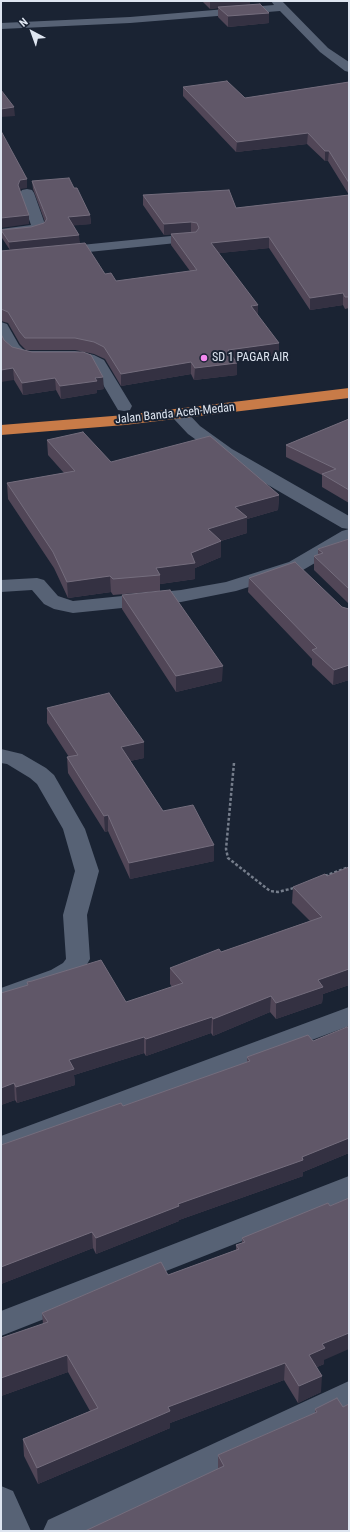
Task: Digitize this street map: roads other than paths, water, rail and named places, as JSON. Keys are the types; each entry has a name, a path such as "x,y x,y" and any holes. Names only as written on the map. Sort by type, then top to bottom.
{"highway":[{"name":"Jalan Banda Aceh-Medan","path":"1,416 201,400 349,380"},
{"name":"Jalan Banda Aceh-Medan","path":"1,430 179,414 349,393"}],"street":[{"path":"1,26 130,20 279,4 324,50 349,68"},
{"path":"1,233 30,230 39,227 27,193"},
{"path":"1,257 192,238"},
{"path":"1,327 12,348 20,355 33,358 75,356 88,358 98,363 124,406"},
{"path":"179,414 194,430 226,452 349,524"},
{"path":"1,586 36,584 46,591 51,600 61,605 73,607 140,601 230,587 296,566 349,535"},
{"path":"296,566 312,582"},
{"path":"1,756 14,759 38,773 46,780 74,829 87,871 75,915 78,959 72,969 60,976 1,998"},
{"path":"1,1146 349,1016"},
{"path":"1,1324 349,1187"},
{"path":"60,1531 349,1394"},
{"path":"1,1501 14,1531"}],"place":[{"name":"SD 1 PAGAR AIR","path":"204,358"}]}
